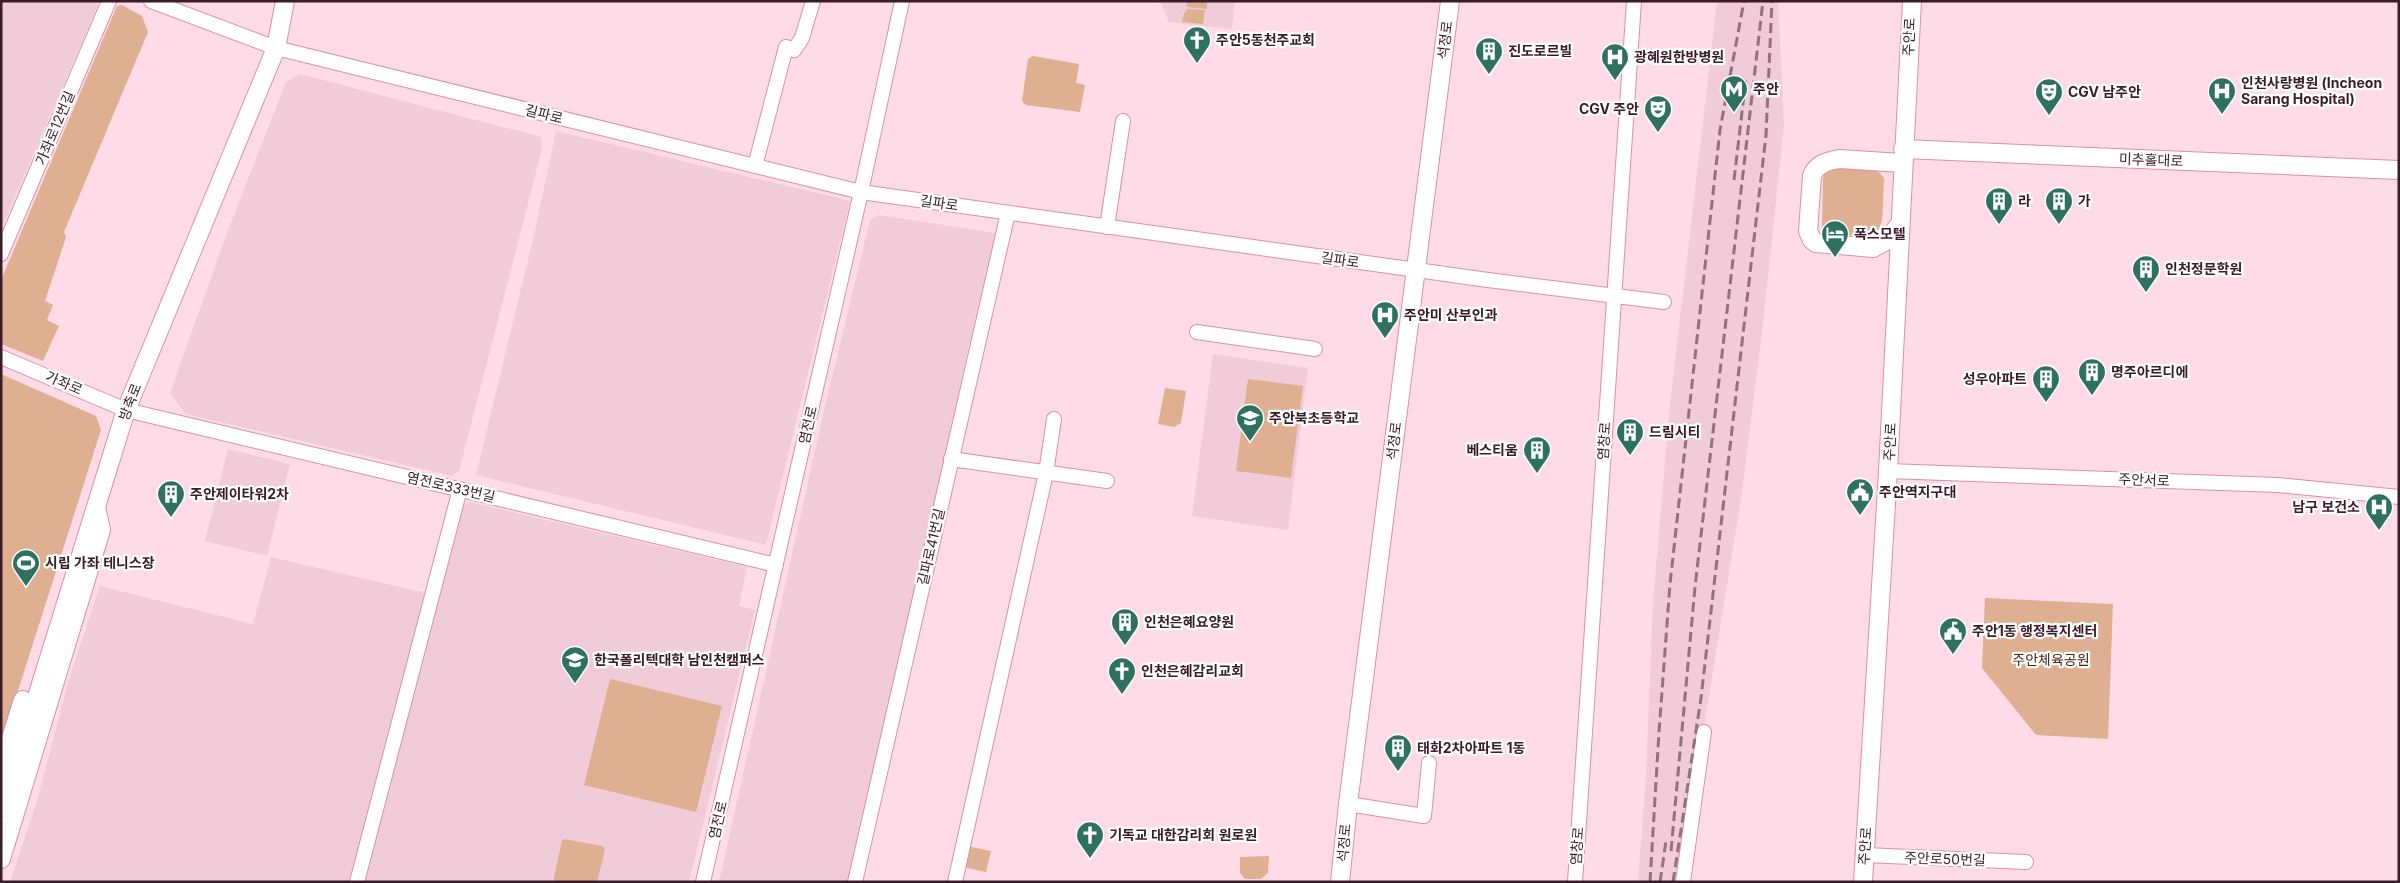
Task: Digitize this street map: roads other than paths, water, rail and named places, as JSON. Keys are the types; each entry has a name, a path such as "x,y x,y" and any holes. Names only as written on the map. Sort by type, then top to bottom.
{"main road":[{"name":"방축로","path":"1,814 126,410 276,48 285,1"},
{"name":"석정로","path":"1340,882 1348,804 1450,1"},
{"name":"주안로","path":"1863,882 1888,471 1912,1"},
{"name":"미추홀대로","path":"1903,156 2399,170"},
{"path":"1900,224 1886,241 1873,248 1816,243 1808,232 1812,176 1814,170 1820,165 1829,160 1903,156"},
{"path":"1,770 73,541 80,523 96,504"},
{"path":"1,859 101,530 96,504"}],"street":[{"name":"가좌로12번길","path":"1,254 109,1"},
{"name":"길파로","path":"151,1 276,48 861,192 1415,270 1664,302"},
{"path":"755,166 786,47 794,50 802,38 813,1"},
{"name":"염전로","path":"703,882 861,192 902,1"},
{"name":"염창로","path":"1575,882 1634,1"},
{"path":"1107,227 1123,121"},
{"name":"길파로41번길","path":"855,882 1008,213"},
{"path":"1197,332 1315,349"},
{"name":"가좌로","path":"1,357 126,410"},
{"name":"염전로333번길","path":"126,410 776,565"},
{"path":"955,882 1046,473 1054,419"},
{"path":"951,459 1107,482"},
{"name":"주안서로","path":"1888,471 2278,484 2399,497"},
{"path":"357,882 460,489"},
{"path":"1684,882 1704,732"},
{"path":"1348,804 1424,816 1429,763"},
{"name":"주안로50번길","path":"1864,855 2026,862"}],"railway":[{"path":"1650,882 1670,584 1720,130 1744,1"},
{"path":"1671,851 1695,587 1763,1"},
{"path":"1673,882 1701,698 1766,135 1772,1"},
{"path":"1734,180 1746,78"},
{"path":"1660,882 1666,841"}],"place":[{"name":"주안5동천주교회","path":"1197,64"},
{"name":"진도로르빌","path":"1489,75"},
{"name":"광혜원한방병원","path":"1615,81"},
{"name":"주안","path":"1734,113"},
{"name":"인천사랑병원 (Incheon Sarang Hospital)","path":"2222,115"},
{"name":"CGV 남주안","path":"2049,116"},
{"name":"CGV 주안","path":"1658,133"},
{"name":"라","path":"1999,225"},
{"name":"가","path":"2059,225"},
{"name":"폭스모텔","path":"1835,258"},
{"name":"인천정문학원","path":"2146,293"},
{"name":"주안미 산부인과","path":"1385,339"},
{"name":"명주아르디에","path":"2092,396"},
{"name":"성우아파트","path":"2046,403"},
{"name":"주안북초등학교","path":"1250,442"},
{"name":"드림시티","path":"1630,456"},
{"name":"베스티움","path":"1537,474"},
{"name":"주안역지구대","path":"1860,516"},
{"name":"주안제이타워2차","path":"171,518"},
{"name":"남구 보건소","path":"2379,531"},
{"name":"시립 가좌 테니스장","path":"26,587"},
{"name":"인천은혜요양원","path":"1125,646"},
{"name":"주안1동 행정복지센터","path":"1953,655"},
{"name":"한국폴리텍대학 남인천캠퍼스","path":"575,684"},
{"name":"인천은혜감리교회","path":"1122,695"},
{"name":"태화2차아파트 1동","path":"1398,772"},
{"name":"기독교 대한감리회 원로원","path":"1090,859"}],"park label":[{"name":"주안체육공원","path":"2051,660"}]}
